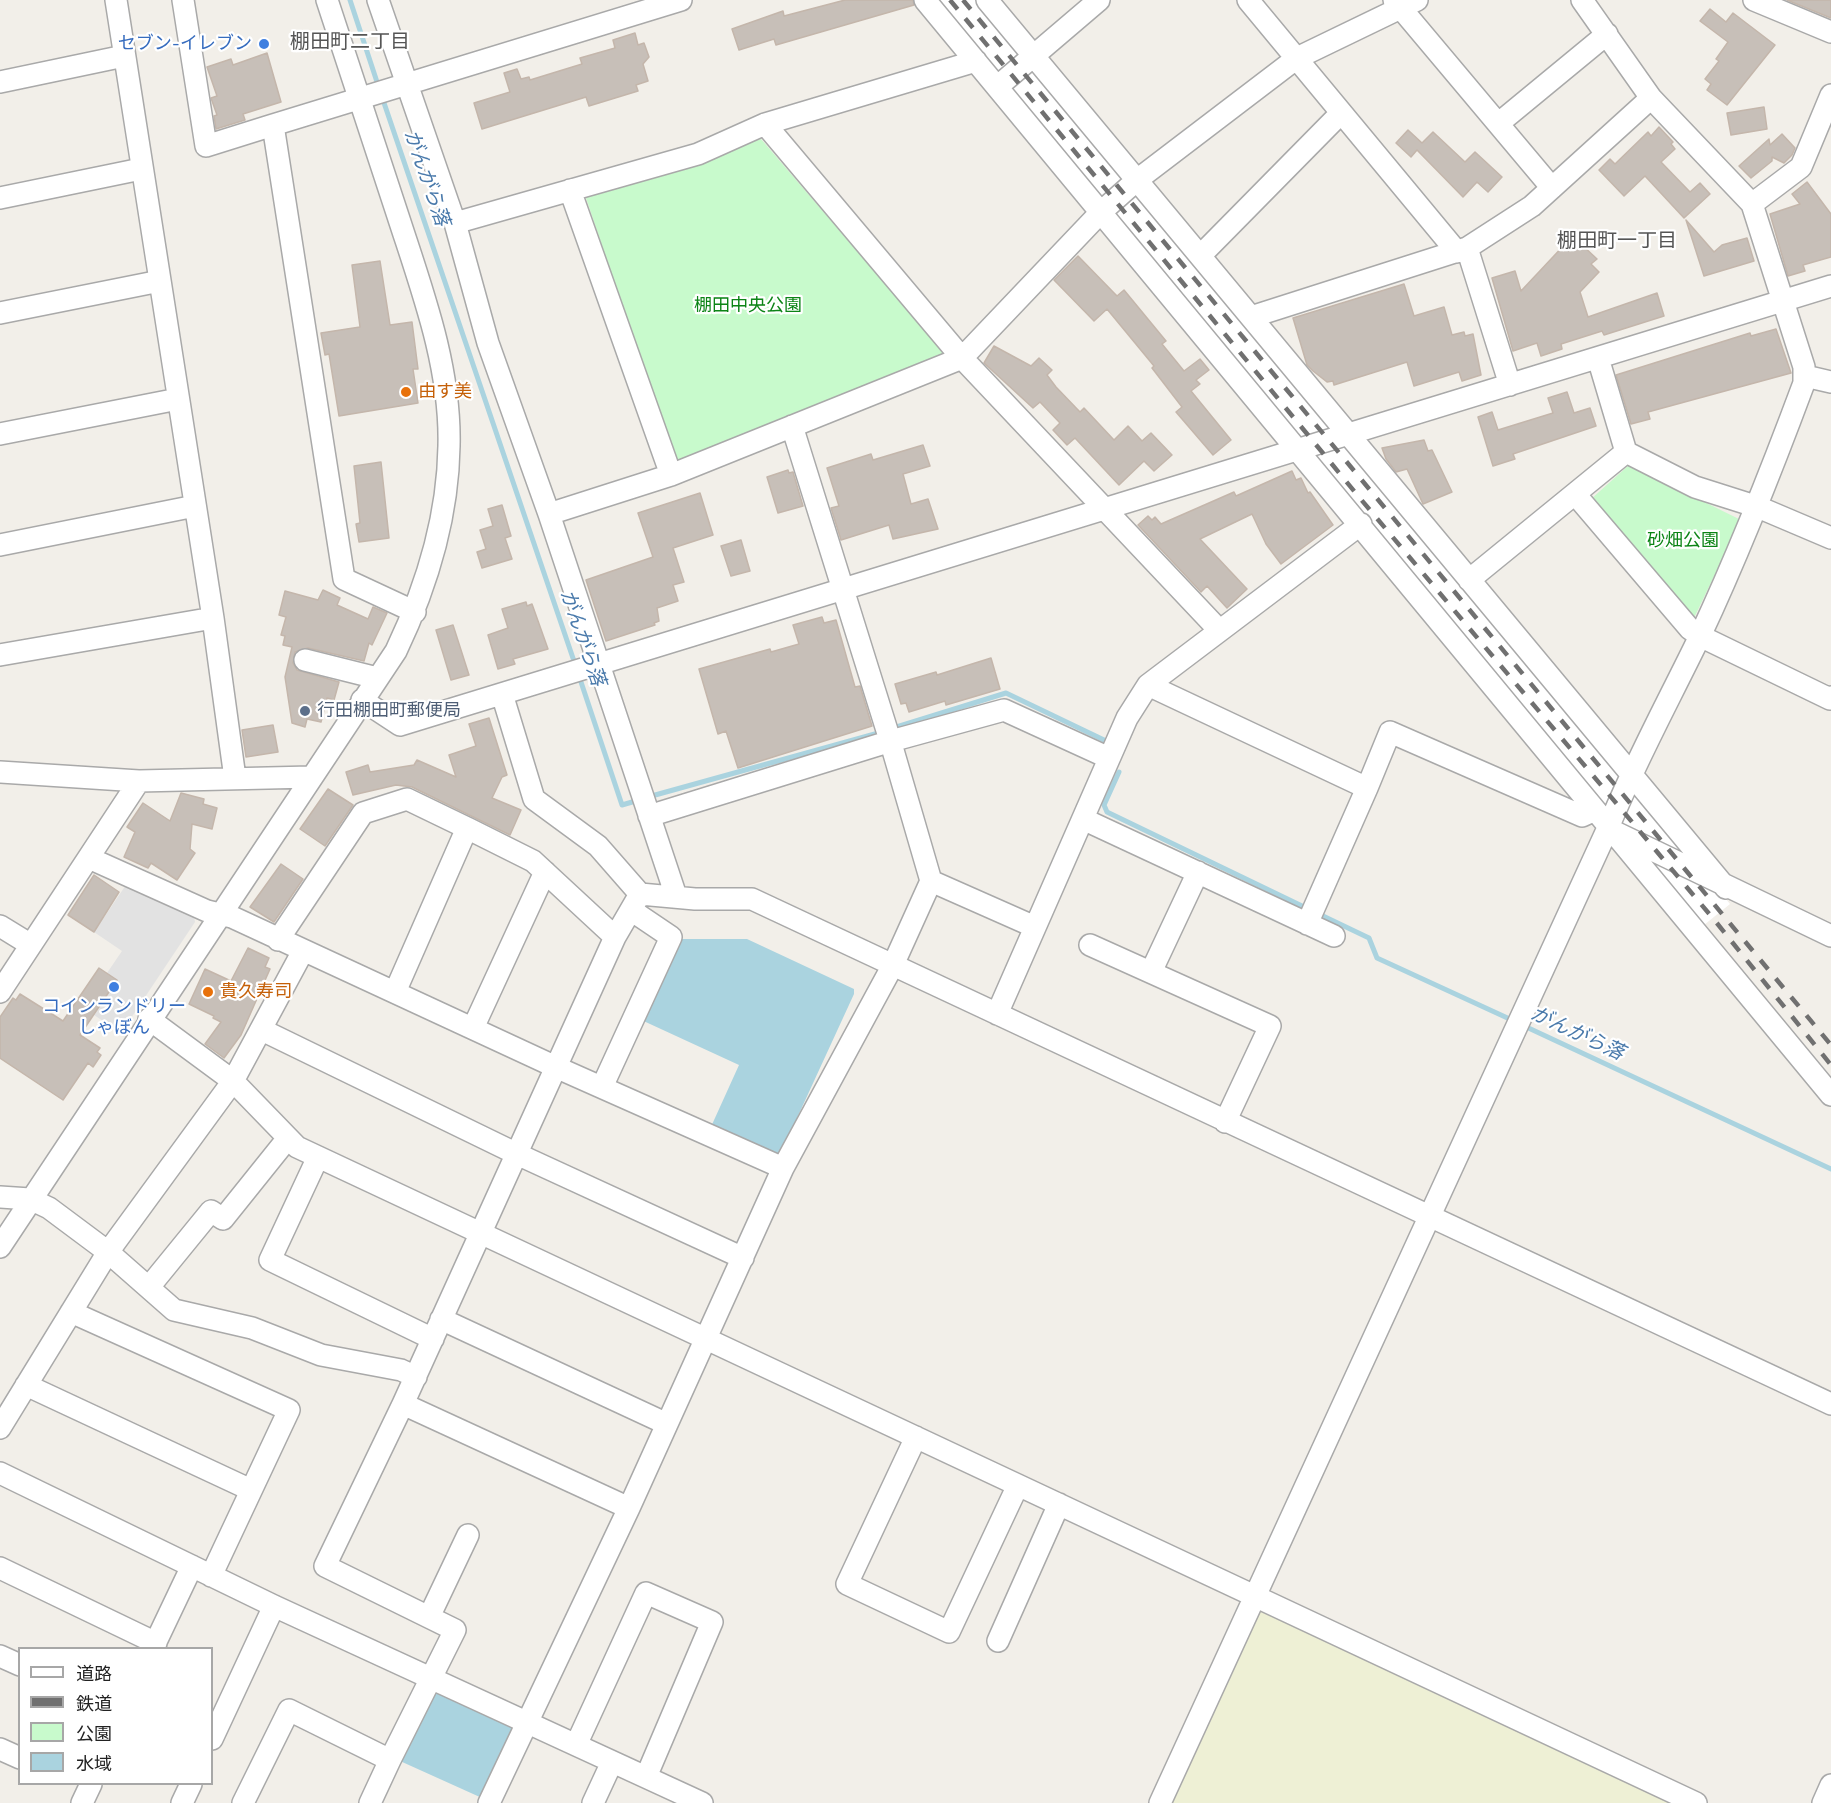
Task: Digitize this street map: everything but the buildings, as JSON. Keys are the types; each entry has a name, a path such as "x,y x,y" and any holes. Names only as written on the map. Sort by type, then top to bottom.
{"street":[{"path":"116,0 213,618 235,778"},
{"path":"183,0 206,146 681,0"},
{"path":"0,1247 149,1019 396,651 425,586 443,516 450,445 444,374 427,304 327,0"},
{"path":"378,0 455,223 488,343 549,514 585,668 649,816 676,896"},
{"path":"925,0 1361,524 1593,811 1831,1095"},
{"path":"987,0 1726,888"},
{"path":"997,87 1032,54 1099,0"},
{"path":"1248,0 1341,113 1462,250 1509,385"},
{"path":"1160,1803 1608,828 1630,773 1700,636 1758,507 1805,376 1752,204 1652,98 1582,0"},
{"path":"1754,0 1831,32"},
{"path":"549,514 671,475 962,358 1101,212 1137,180 1297,58 1404,3 1552,188"},
{"path":"1499,123 1607,34"},
{"path":"0,82 124,56"},
{"path":"455,223 698,154 765,124 976,61"},
{"path":"1752,204 1801,167 1831,95"},
{"path":"1251,317 1462,250 1502,228 1552,188 1652,98"},
{"path":"1200,256 1341,113"},
{"path":"765,124 962,358 1219,630"},
{"path":"273,125 344,579 414,612"},
{"path":"0,198 141,169"},
{"path":"570,190 671,475"},
{"path":"0,313 160,281"},
{"path":"305,660 370,688 400,725 1831,286"},
{"path":"1598,358 1626,452 1695,487 1758,507 1831,538"},
{"path":"1805,376 1829,379"},
{"path":"0,434 178,399"},
{"path":"489,1803 629,1508 783,1168 892,965 931,880 884,718 792,426"},
{"path":"1469,580 1626,452"},
{"path":"1575,494 1690,629 1830,699 1831,697"},
{"path":"0,545 195,506"},
{"path":"997,1014 1127,718 1148,685 1361,524"},
{"path":"0,655 213,618"},
{"path":"1148,685 1367,788"},
{"path":"502,694 534,799 598,846 635,902 671,937 602,1088"},
{"path":"649,816 890,740 1004,710 1109,758"},
{"path":"1307,924 1390,732 1582,816 1593,811"},
{"path":"0,772 139,781 311,777"},
{"path":"0,992 139,781"},
{"path":"278,940 363,813 407,799 533,861 615,937"},
{"path":"1083,819 1334,936"},
{"path":"395,993 467,828"},
{"path":"1608,828 1726,888 1831,936"},
{"path":"89,858 303,951 783,1168"},
{"path":"473,1028 545,872"},
{"path":"1150,972 1198,873"},
{"path":"931,880 1035,927"},
{"path":"635,902 676,896 752,900 1831,1404"},
{"path":"370,1803 455,1630 325,1566 416,1377 558,1068 615,937 635,902"},
{"path":"0,926 31,945"},
{"path":"1090,945 1270,1026 1225,1122"},
{"path":"0,1428 108,1252 233,1081 303,951"},
{"path":"149,1019 233,1081 297,1148 1696,1803"},
{"path":"262,1030 517,1155 743,1258"},
{"path":"149,1287 211,1211 224,1219 288,1138"},
{"path":"318,1157 270,1260 433,1339"},
{"path":"0,1197 30,1199 50,1208 108,1252 174,1310 252,1328 321,1355 400,1370 416,1377"},
{"path":"71,1312 289,1410 211,1575"},
{"path":"441,1319 667,1424"},
{"path":"26,1385 251,1490"},
{"path":"403,1404 629,1508"},
{"path":"916,1437 847,1584 949,1632 1018,1485"},
{"path":"0,1473 274,1606 646,1777 679,1798 702,1803"},
{"path":"998,1641 1059,1504"},
{"path":"429,1617 468,1534"},
{"path":"0,1568 154,1646 192,1566"},
{"path":"576,1745 646,1593 712,1622 646,1777"},
{"path":"213,1737 274,1606"},
{"path":"0,1656 18,1664"},
{"path":"243,1803 289,1710 390,1760"},
{"path":"0,1749 18,1757"},
{"path":"593,1803 612,1761"},
{"path":"182,1803 191,1785"},
{"path":"1823,1803 1831,1785"}],"green space":[{"name":"棚田中央公園","path":"761,139 947,356 675,464 584,192"},
{"name":"砂畑公園","path":"1629,465 1741,520 1694,618 1590,500"},
{"path":"1256,1605 1681,1803 1163,1803"}],"shaded area":[{"path":"128,882 193,912 195,922 121,1033 94,1015 117,980 107,973 122,951 94,932"}],"water":[{"path":"673,939 747,939 854,989 854,994 780,1155 772,1158 710,1129 739,1065 637,1018"},
{"path":"440,1692 510,1725 512,1729 482,1798 400,1761 430,1695"}],"pier":[{"path":"936,0 976,0 1730,904 1704,925"}],"waterway":[{"name":"がんがら落","path":"350,0 379,88"},
{"name":"がんがら落","path":"382,97 576,667"},
{"name":"がんがら落","path":"579,676 622,805 639,800"},
{"name":"がんがら落","path":"890,729 1006,693 1104,740"},
{"name":"がんがら落","path":"648,797 882,732"},
{"name":"がんがら落","path":"1119,772 1104,805 1107,812 1302,906"},
{"name":"がんがら落","path":"1323,916 1369,938 1377,958 1514,1021"},
{"name":"がんがら落","path":"1522,1025 1831,1169"}],"railway":[{"path":"950,0 1359,497 1716,922 1831,1065"},
{"path":"963,0 1831,1045"}],"place":[{"name":"セブン-イレブン","path":"264,44"},
{"name":"由す美","path":"406,392"},
{"name":"行田棚田町郵便局","path":"305,711"},
{"name":"コインランドリー しゃぼん","path":"114,987"},
{"name":"貴久寿司","path":"208,992"}],"district":[{"name":"棚田町二丁目","path":"350,43"},
{"name":"棚田町一丁目","path":"1617,242"}]}
